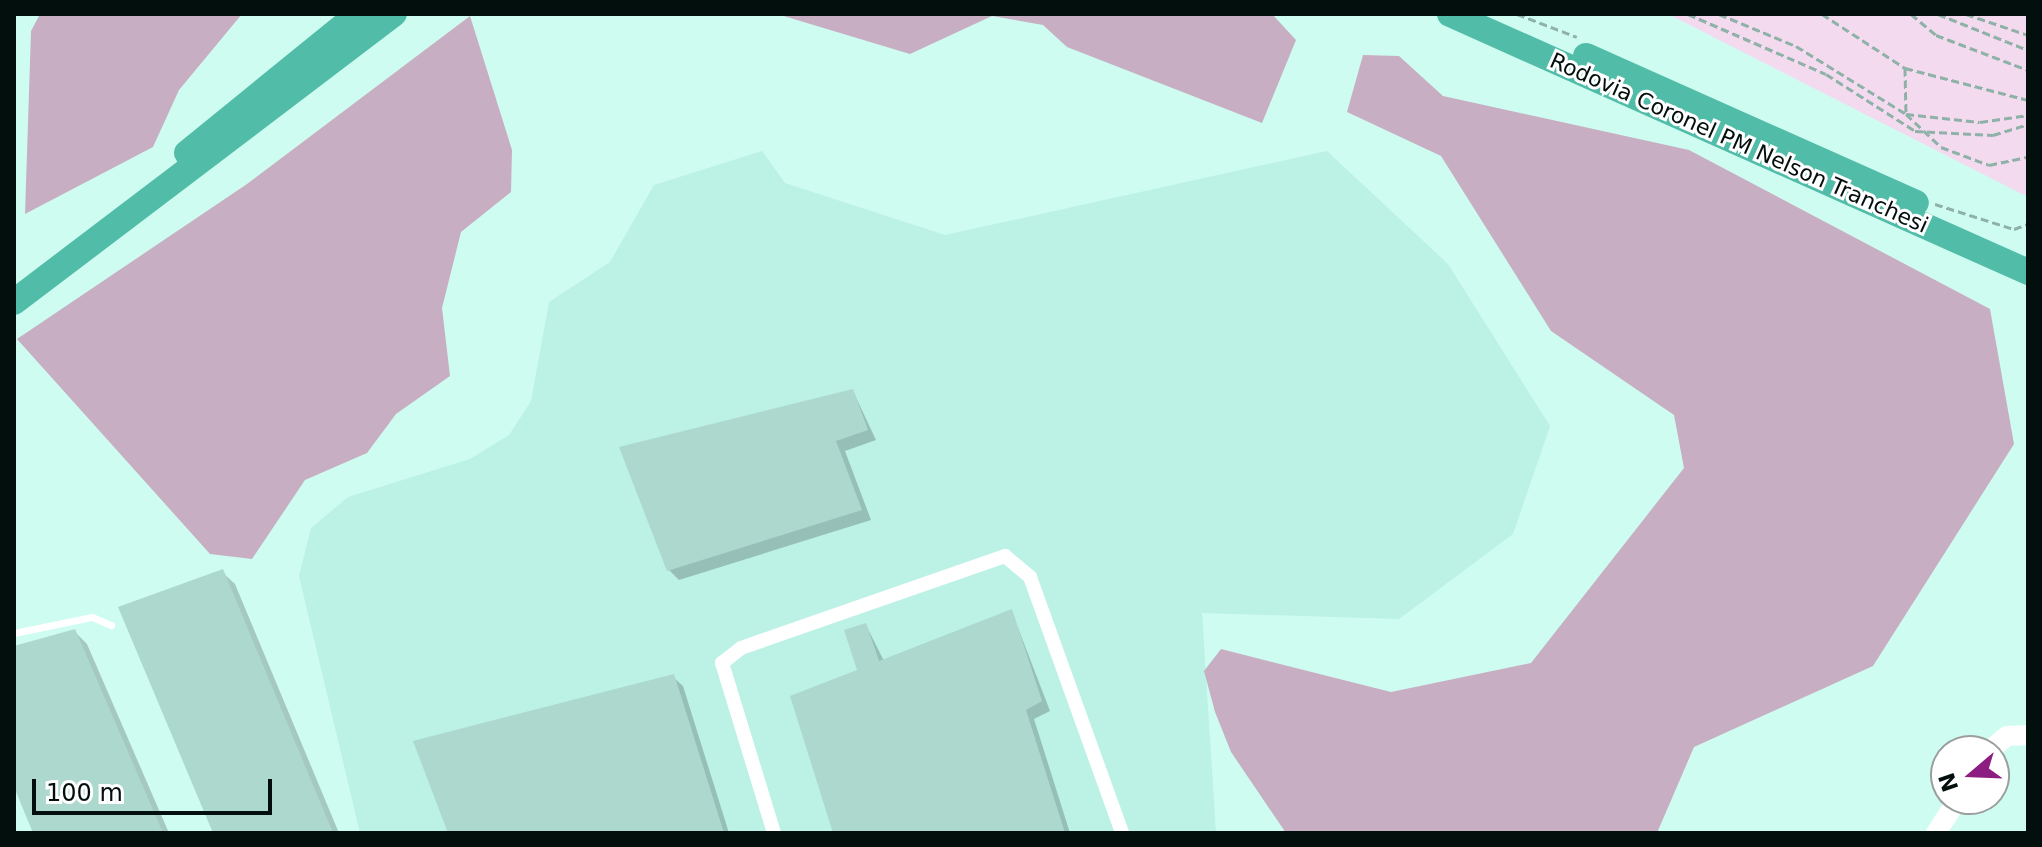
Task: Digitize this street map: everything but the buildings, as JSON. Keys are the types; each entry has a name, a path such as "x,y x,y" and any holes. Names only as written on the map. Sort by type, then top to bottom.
{"highway":[{"path":"14,281 376,19 409,14"},
{"name":"Rodovia Coronel PM Nelson Tranchesi","path":"1450,14 2028,272"},
{"name":"Rodovia Coronel PM Nelson Tranchesi","path":"1488,14 2028,254"},
{"path":"14,302 376,19"}],"street":[{"path":"774,833 722,663 741,648 1005,556 1030,577 1122,833"},
{"path":"1936,833 1948,815"}],"lane":[{"path":"14,633 92,617 111,625"}],"path":[{"path":"1688,14 1826,74 1923,131 1993,135 2028,124"},
{"path":"1719,14 1796,46 1906,114 1941,147 1989,165 2028,157"},
{"path":"1822,14 1905,68 2028,100"},
{"path":"1911,14 1936,35 2028,70"},
{"path":"1938,14 2028,50"},
{"path":"1966,14 2028,35"},
{"path":"1905,68 1906,114"},
{"path":"1906,114 1980,122 2028,115"}],"shaded area":[{"path":"40,14 242,14 179,90 153,147 25,214 31,31"},
{"path":"777,14 1272,14 1296,40 1262,123 1067,47 1043,25 992,16 910,54"},
{"path":"1668,14 2028,14 2028,197"},
{"path":"470,16 512,150 511,192 461,232 442,308 450,376 396,414 367,453 305,480 252,559 210,554 17,339 247,184"},
{"path":"1363,55 1399,56 1443,96 1689,150 1990,309 2014,444 1873,666 1694,747 1657,833 1286,833 1231,752 1215,712 1204,671 1221,649 1391,692 1531,663 1684,468 1674,415 1551,331 1441,156 1347,112"},
{"path":"762,151 785,183 945,235 1327,151 1448,264 1550,426 1513,534 1399,619 1202,613 1216,833 360,833 299,576 311,528 348,497 470,459 509,435 531,401 549,302 610,262 654,185"}]}
